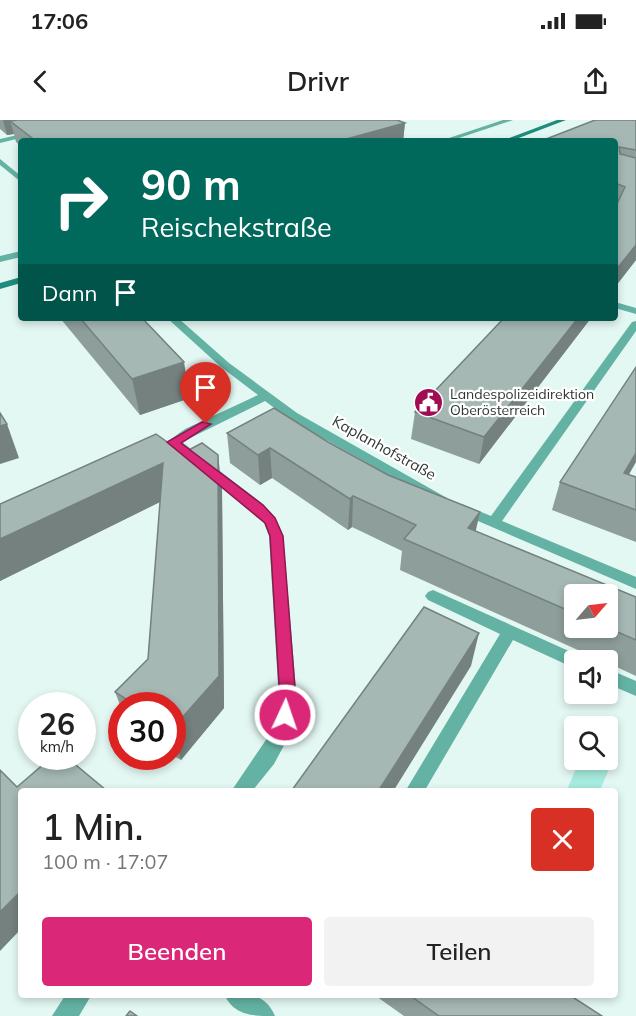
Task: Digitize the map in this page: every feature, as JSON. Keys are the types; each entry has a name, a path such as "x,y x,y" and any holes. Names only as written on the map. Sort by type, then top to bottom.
{"main road":[{"path":"516,138 563,120"},
{"path":"0,286 18,281"}],"street":[{"path":"453,138 510,120"},
{"path":"0,141 44,131"},
{"path":"0,161 18,177"},
{"path":"0,260 18,255"},
{"path":"618,306 636,311"},
{"name":"Kaplanhofstraße","path":"176,321 265,396 302,422 384,469 493,523 636,583"},
{"path":"493,523 636,324"},
{"path":"156,453 173,442 265,396"},
{"path":"173,442 259,508 270,521 276,536 288,701 283,729 267,758 244,788"},
{"path":"432,596 564,656"},
{"path":"416,788 510,632"},
{"path":"618,681 636,689"},
{"path":"64,1016 78,998"},
{"path":"240,998 263,1016"}],"green space":[{"path":"575,770 609,770 601,788 568,788"}],"building":[{"path":"397,120 405,123 350,138 32,138 10,121"},
{"path":"595,120 636,120 636,150 619,147 620,154 636,158 636,245 618,267 618,202 625,187 618,184 618,138 549,138"},
{"path":"83,321 145,321 184,362 132,379"},
{"path":"501,321 576,321 484,437 415,412"},
{"path":"636,367 636,453 624,473 636,477 636,510 560,482"},
{"path":"274,408 328,442 388,475 480,512 468,528 604,584 564,584 564,609 404,539 416,525 353,496 350,499 270,448 258,455 227,433"},
{"path":"0,413 7,424 0,426"},
{"path":"156,434 183,453 202,443 218,455 219,676 186,713 186,692 115,692 148,659 163,463 0,539 0,504"},
{"path":"618,590 636,597 636,640 618,632"},
{"path":"424,607 479,633 380,788 293,788"},
{"path":"0,770 17,787 37,770 82,770 104,788 18,788 18,894 0,912"},
{"path":"414,998 574,998 602,1016 439,1016"},
{"path":"130,1011 137,1016 126,1016"}],"place":[{"name":"Landespolizeidirektion Oberösterreich","path":"429,402"}],"route":[{"path":"206,424 173,442 259,508 270,521 276,536 288,701 285,715"}]}
